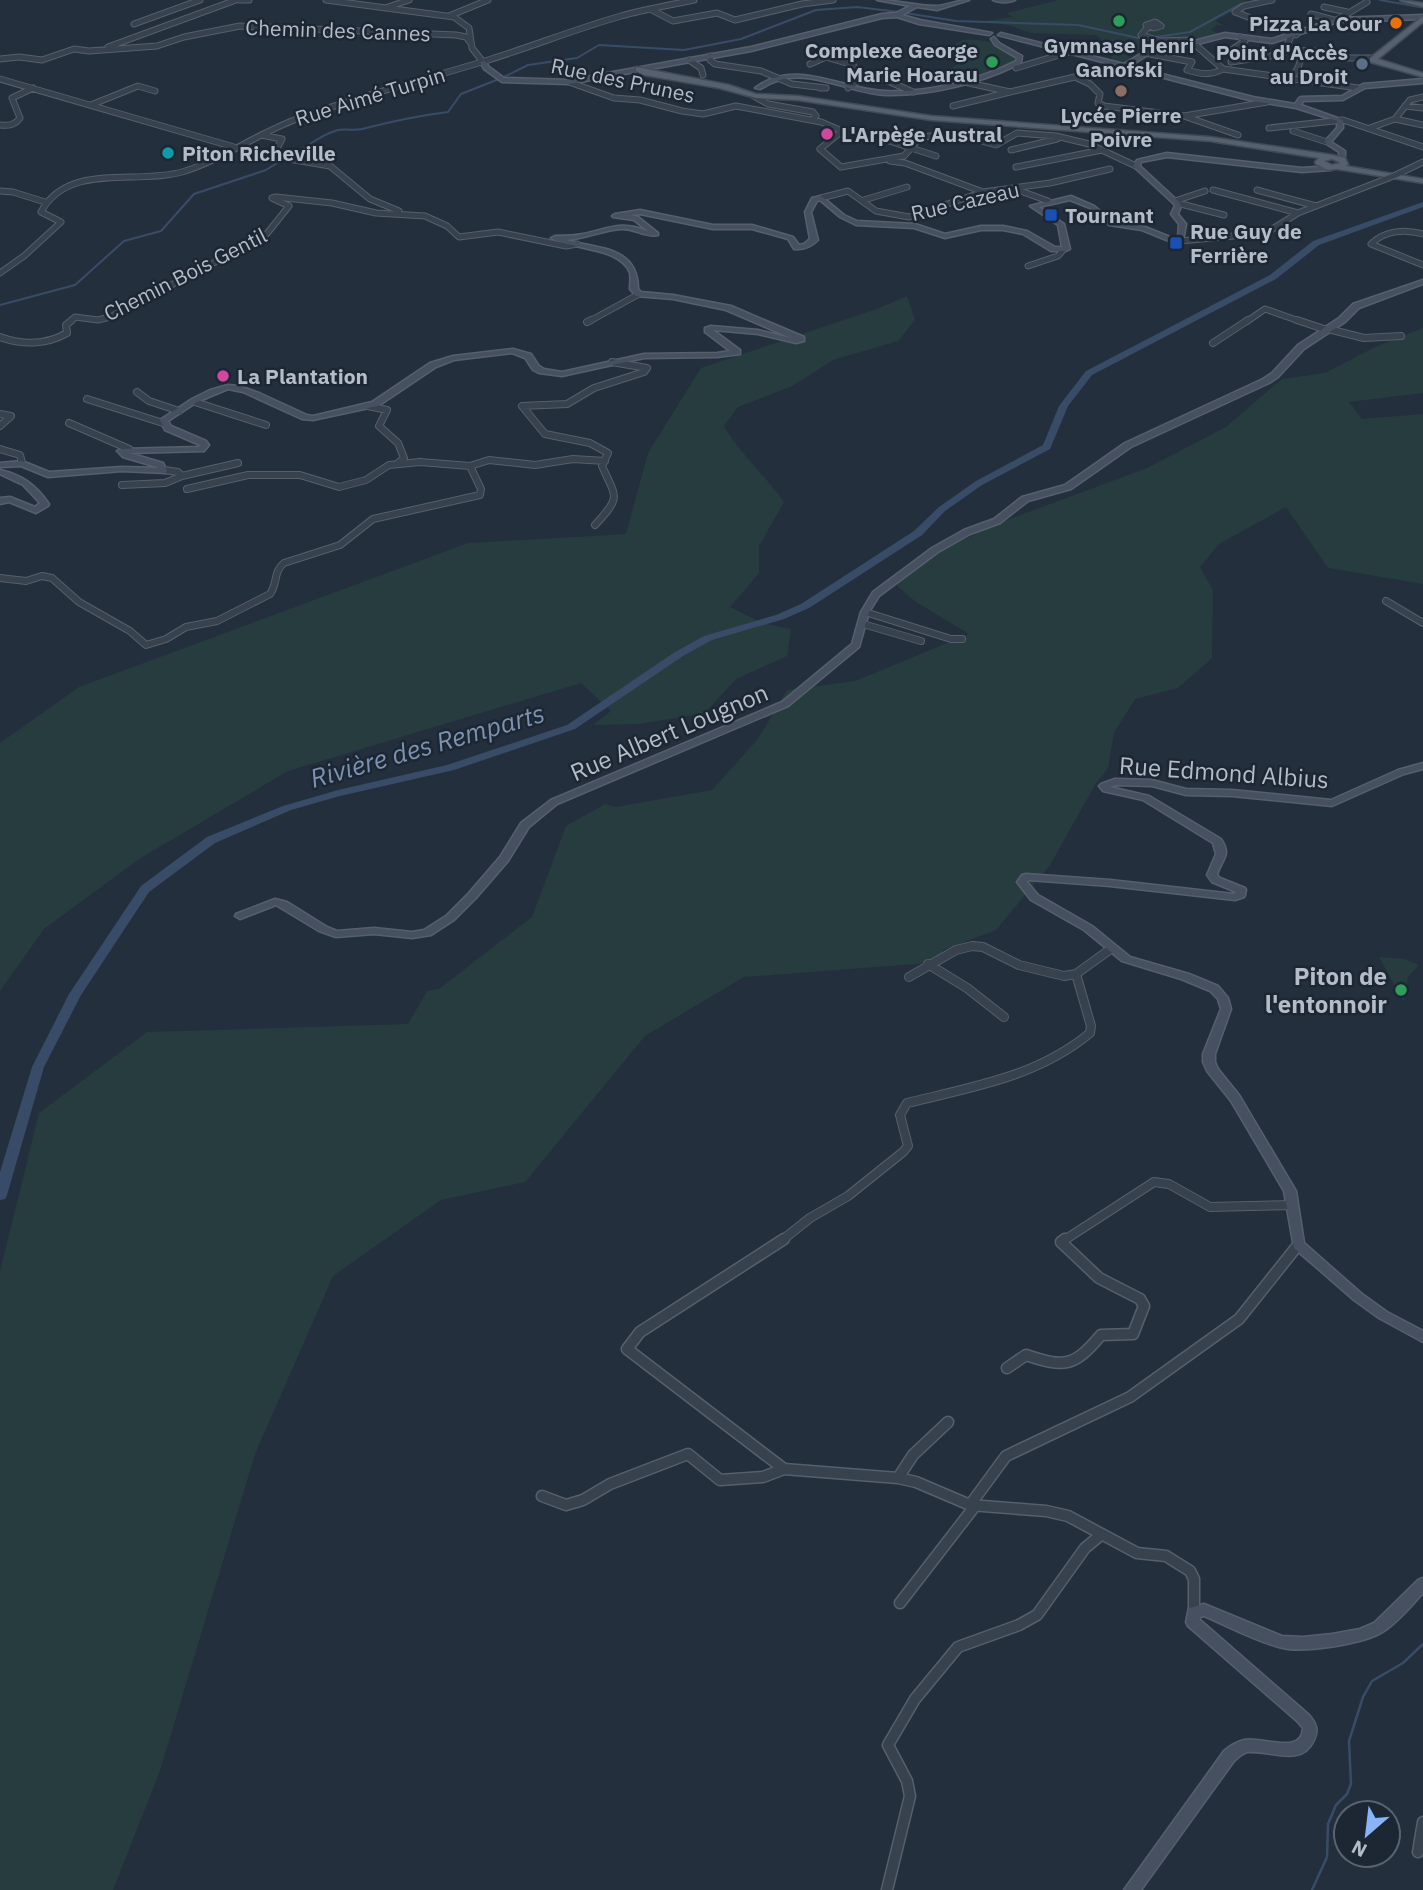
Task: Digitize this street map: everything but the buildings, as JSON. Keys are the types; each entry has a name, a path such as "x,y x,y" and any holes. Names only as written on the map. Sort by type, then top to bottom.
{"main road":[{"path":"1403,0 1423,5"},
{"path":"1423,17 1374,58 1377,63 1423,75"},
{"path":"639,69 646,73 759,93 931,118 1210,139 1282,150 1385,176 1423,181"},
{"path":"1324,160 1339,164"}],"street":[{"path":"134,24 200,0"},
{"path":"103,50 237,0 249,0"},
{"path":"326,0 460,19 469,28 470,42 483,61"},
{"path":"356,0 364,6 389,7 409,0"},
{"path":"449,16 488,0"},
{"name":"Rue Aimé Turpin","path":"45,202 50,193 71,184 170,175 190,169 258,135 323,109 614,18 694,0"},
{"path":"650,9 673,22 717,13 735,20 802,4 833,0"},
{"path":"880,0 940,8 966,0"},
{"path":"996,0 1012,0"},
{"path":"1272,0 1244,6 1236,12 1293,36"},
{"path":"953,106 1124,66 1156,48 1194,43 1225,35 1272,41 1293,36 1335,20 1367,2"},
{"path":"569,82 710,57 898,13 915,6"},
{"path":"1324,7 1347,12"},
{"path":"898,13 919,22 1017,39 1267,102 1297,106 1423,147"},
{"path":"1311,15 1335,20 1423,17"},
{"name":"Chemin des Cannes","path":"0,59 19,57 42,60 74,48 103,50 160,46 184,37 240,26 348,33 456,35 466,37 470,42"},
{"path":"1148,27 1140,33 1152,40 1186,40 1194,43 1223,69 1358,88 1423,81"},
{"path":"1284,52 1293,36"},
{"path":"710,57 715,64 780,77 814,78 848,88 880,93 913,92 1004,71 1019,62 1020,57 995,37"},
{"path":"1230,51 1245,41 1240,37"},
{"path":"1016,68 1069,52"},
{"path":"1231,62 1247,62 1284,52 1334,52 1348,58 1374,58"},
{"path":"1145,53 1192,62 1187,70 1207,75 1213,75 1223,69"},
{"path":"1291,78 1298,68 1302,54"},
{"path":"813,57 826,57 849,63 861,73 860,81 848,88"},
{"path":"810,64 826,57"},
{"path":"689,60 701,68 703,75"},
{"name":"Rue des Prunes","path":"483,61 500,79 569,82 614,98 640,100 703,114 736,106 812,120 842,131 820,149 835,165 846,167 904,156 920,138 940,135 970,137 996,145 1017,133 1064,138 1102,150 1136,166"},
{"path":"1079,76 1078,79 1095,87 1100,94 1098,103 1104,106 1184,116 1238,135"},
{"path":"780,77 792,84 820,88"},
{"path":"780,77 759,93 813,112 816,116 812,120"},
{"path":"0,79 234,147"},
{"path":"883,79 913,92"},
{"path":"960,81 1010,92"},
{"path":"92,105 138,86 155,91"},
{"path":"1297,106 1301,99 1343,98 1358,88"},
{"path":"0,125 11,125 18,121 20,118 12,98 33,89"},
{"path":"1395,119 1410,100 1423,97"},
{"path":"1184,116 1267,102"},
{"path":"1405,106 1423,108"},
{"path":"1370,128 1395,119 1423,125"},
{"path":"1269,128 1340,120"},
{"path":"1327,142 1340,128 1340,120"},
{"path":"1224,215 1176,202 1136,166 1139,161 1167,155 1230,164 1309,170 1339,164 1342,151 1327,142 1293,131"},
{"path":"258,135 282,139 277,148 284,158 330,166 378,205 415,215"},
{"name":"Rue des Prunes","path":"1012,149 1064,138"},
{"path":"883,139 936,156"},
{"path":"1309,170 1337,153 1336,149"},
{"path":"1016,167 1102,150"},
{"path":"883,160 905,163 984,192"},
{"path":"1028,266 1058,256 1066,249 1061,224 1032,207 1048,201 1077,200 1096,209 1111,224 1143,228 1180,241 1266,233 1298,213 1423,162"},
{"name":"Rue Cazeau","path":"821,198 848,191 876,211 909,217 984,192 1050,183 1110,169"},
{"name":"Rue Cazeau","path":"864,200 907,187"},
{"path":"1013,188 1048,201"},
{"path":"1213,190 1298,213"},
{"path":"1257,190 1316,206"},
{"path":"0,191 23,194 45,202 42,213 61,222 37,242 25,258 0,273"},
{"path":"1176,202 1205,191"},
{"name":"Chemin Bois Gentil","path":"0,337 20,343 64,336 69,320 75,317 99,320 110,317 273,229 276,219 289,205 272,198 332,203 376,213 430,217 447,226 459,237 498,232 566,246 578,244"},
{"path":"639,294 634,289 636,277 625,260 611,253 555,237 580,237 620,228 634,228 655,235 653,230 636,218 615,216 634,212 713,227 752,227 791,238 797,247 806,246 814,240 807,212 814,199 821,198 842,216 856,223 915,226 945,236 987,228 1021,231 1054,249 1063,250"},
{"path":"1176,202 1178,206 1174,214 1183,229 1180,241"},
{"path":"1423,234 1405,230 1378,237 1371,244 1423,265"},
{"path":"962,639 951,639 865,612 876,594 935,550 967,532 997,521 1025,499 1068,487 1128,445 1266,381 1301,347 1365,301 1421,285"},
{"path":"368,407 433,365 453,358 513,351 528,356 536,368 552,374 657,354 717,355 737,352 709,330 711,328 758,332 801,340 728,308 673,297 639,294 587,322"},
{"path":"1213,343 1265,309 1357,338 1383,340 1401,336"},
{"path":"595,525 609,510 614,497 615,489 603,470 609,455 598,446 545,434 522,406 567,404 594,388 644,372 647,368 639,364 619,365 612,362"},
{"path":"87,399 157,423 163,423 195,402 229,387 243,390 305,417 368,407 387,410 379,426 395,437 404,456 395,464"},
{"path":"137,392 149,401 179,411"},
{"path":"195,402 266,425"},
{"path":"0,414 11,416 0,426"},
{"path":"69,423 129,449"},
{"path":"163,423 168,428 205,445 197,450 129,449 121,452 156,463 164,470"},
{"path":"0,449 20,455 22,463"},
{"path":"187,489 248,475 300,475 339,487 366,480 382,468 420,462 470,466 489,460 535,465 569,459 605,461"},
{"path":"0,465 22,463 48,475 122,469 158,472 164,470 178,472 182,476"},
{"path":"122,485 165,483 182,476 237,463"},
{"path":"0,578 26,581 42,576 52,578 79,602 130,631 146,645 157,643 186,627 217,621 270,594 275,587 272,576 274,570 282,563 337,547 366,528 373,519 480,495 481,489 470,466"},
{"path":"0,472 18,478 34,490 45,505 32,510 10,499 0,501"},
{"path":"1386,601 1423,623"},
{"name":"Rue Albert Lougnon","path":"240,916 275,902 336,934 374,931 412,935 427,933 450,918 472,896 504,859 525,824 544,808 785,704 856,645 865,612"},
{"path":"863,624 921,641"},
{"name":"Rue Edmond Albius","path":"1298,1245 1290,1191 1209,1062 1209,1054 1227,1009 1227,1001 1221,993 1198,981 1124,958 1088,928 1050,908 1029,893 1024,887 1023,878 1110,883 1235,897 1240,895 1241,890 1216,880 1212,875 1223,854 1217,841 1146,798 1106,789 1104,786 1107,783 1152,783 1186,792 1232,793 1332,803 1401,772 1423,766"},
{"path":"909,977 956,950 983,947 1019,965 1064,976 1076,974 1112,948"},
{"path":"929,964 967,988 1004,1017"},
{"path":"784,1469 633,1356 627,1349 630,1343 640,1332 780,1242 810,1218 848,1196 903,1152 908,1146 900,1115 907,1103 999,1081 1062,1055 1077,1045 1090,1033 1091,1026 1076,974"},
{"path":"1007,1368 1026,1355 1069,1366 1082,1359 1101,1335 1133,1334 1144,1306 1140,1299 1099,1278 1061,1242 1146,1185 1154,1182 1169,1184 1210,1207 1294,1205"},
{"path":"900,1603 1006,1457 1023,1446 1130,1397 1239,1319 1298,1245 1367,1303 1423,1337"},
{"path":"898,1478 913,1454 948,1422"},
{"path":"542,1496 566,1504 583,1500 610,1483 688,1454 720,1480 763,1477 784,1469 898,1478 916,1482 973,1506 1045,1511 1068,1516 1137,1553 1166,1556 1181,1563 1194,1579 1193,1622 1302,1717 1310,1725 1310,1734 1305,1743 1294,1748 1284,1750 1249,1746 1239,1748 1229,1756 1132,1890"},
{"path":"887,1890 910,1796 907,1781 888,1745 915,1699 958,1647 1019,1625 1037,1615 1085,1548 1102,1534"},
{"path":"1194,1612 1204,1610 1281,1642 1294,1644 1362,1634 1378,1628 1423,1584"},
{"path":"1418,1852 1423,1822"}],"green space":[{"path":"1058,0 1250,1 1215,21 1223,25 1216,25 1211,30 1219,34 1165,47 1137,49 1127,55 1132,59 1124,63 1113,62 1107,45 1096,35 1030,33 1009,25 978,22 1012,17 1007,13"},
{"path":"963,40 1000,45 1016,60 972,78 946,83 925,82 968,59 941,51"},
{"path":"907,296 915,320 898,341 833,360 792,386 738,407 724,426 737,446 784,502 759,546 759,573 730,607 762,623 791,629 787,656 736,679 705,713 640,724 593,725 611,711 581,683 288,771 139,859 44,929 0,991 0,743 79,687 468,543 626,534 648,453 701,368 877,309"},
{"path":"1423,328 1423,393 1349,402 1362,419 1423,414 1423,584 1328,568 1286,507 1219,544 1200,567 1213,590 1212,658 1178,688 1135,699 1114,733 1108,768 1095,785 1050,865 996,930 943,950 941,962 744,977 645,1036 525,1182 441,1200 333,1276 255,1454 160,1771 113,1890 0,1890 0,1271 39,1113 147,1032 408,1024 427,991 439,989 532,917 566,826 605,804 616,807 712,790 758,739 787,690 855,681 969,634 916,602 896,585 941,549 1010,519 1147,468 1226,427 1282,379 1325,373 1375,347"},
{"name":"Piton de l'entonnoir","path":"1379,957 1404,959 1419,965 1408,977 1404,1002"}],"waterway":[{"path":"1250,2 1258,0"},
{"path":"1380,0 1420,7"},
{"path":"1156,37 1190,32 1241,4"},
{"path":"504,77 528,65 577,58 599,45 684,50 741,39 816,10 857,7 899,12"},
{"path":"905,13 956,21 1078,25 1143,39"},
{"path":"287,157 338,130 362,129 448,112 461,94 499,79"},
{"path":"0,305 75,285 124,241 161,231 194,194 266,170 282,160"},
{"name":"Rivière des Remparts","path":"0,1195 38,1067 75,994 145,889 211,840 287,808 338,793 450,768 571,727 679,654 708,638 780,617 805,606 918,533 942,509 979,483 1047,447 1064,406 1089,373 1273,277 1316,243 1423,204"},
{"path":"1312,1890 1327,1857 1328,1824 1336,1805 1347,1794 1351,1784 1349,1741 1363,1697 1372,1681 1403,1663 1423,1644"}],"place":[{"name":"Gymnase Henri Ganofski","path":"1119,21"},
{"name":"Pizza La Cour","path":"1396,23"},
{"name":"Complexe George Marie Hoarau","path":"992,62"},
{"name":"Point d'Accès au Droit","path":"1362,64"},
{"name":"Lycée Pierre Poivre","path":"1121,91"},
{"name":"L'Arpège Austral","path":"827,134"},
{"name":"Piton Richeville","path":"168,153"},
{"name":"Tournant","path":"1051,215"},
{"name":"Rue Guy de Ferrière","path":"1176,243"},
{"name":"La Plantation","path":"223,376"},
{"name":"Piton de l'entonnoir","path":"1401,990"}]}
